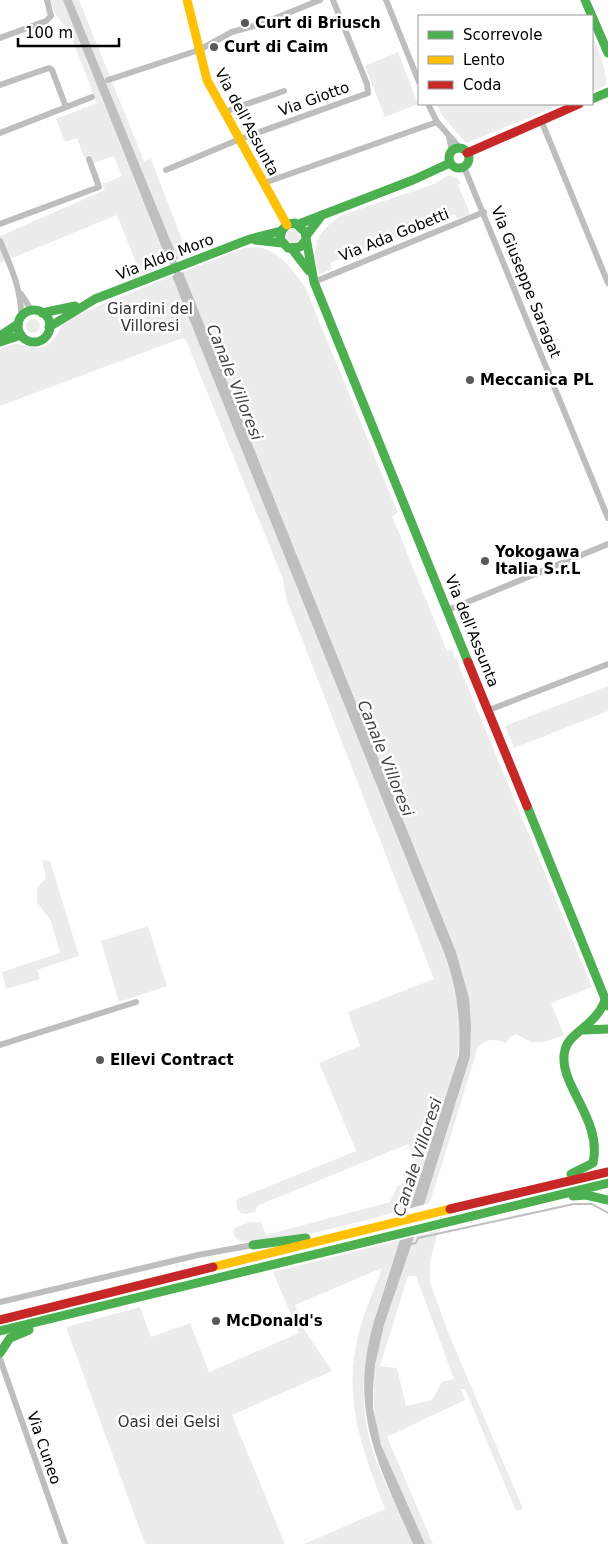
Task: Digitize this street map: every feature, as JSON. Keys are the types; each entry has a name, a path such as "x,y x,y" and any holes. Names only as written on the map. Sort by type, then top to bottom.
{"main road":[{"name":"Via dell'Assunta","path":"187,0 207,80 264,183 284,228"},
{"path":"585,0 592,15"},
{"path":"593,18 608,52"},
{"path":"593,99 608,92"},
{"path":"460,151 468,162 464,166 455,167 450,163 449,157 460,151 577,105"},
{"path":"326,212 314,223 300,247 292,249 282,243 284,228 299,224 326,212 420,178 450,163"},
{"path":"299,224 305,232 306,239"},
{"name":"Via Aldo Moro","path":"42,313 90,302 250,239 284,228"},
{"name":"Via Aldo Moro","path":"250,239 282,243"},
{"name":"Via dell'Assunta","path":"306,239 313,277 607,1003"},
{"name":"Via dell'Assunta","path":"292,249 313,277"},
{"name":"Via Aldo Moro","path":"49,327 90,302"},
{"path":"0,336 32,310 42,313 48,320 47,335 40,340 32,342 21,335"},
{"path":"20,320 21,335"},
{"path":"0,342 21,335"},
{"path":"532,1189 551,1179 584,1169 593,1162 598,1143 568,1072 564,1054 568,1042 597,1017 607,1003"},
{"path":"597,1017 608,1016"},
{"path":"584,1030 607,1028"},
{"path":"592,1126 604,1143"},
{"path":"0,1320 427,1214 608,1172"},
{"path":"0,1331 46,1318 176,1289 423,1226 608,1183"},
{"path":"535,1200 545,1202 586,1195 608,1200"},
{"path":"253,1245 399,1221"},
{"path":"0,1315 63,1304"},
{"path":"0,1352 10,1338 40,1327 46,1318"}],"street":[{"path":"0,38 46,21 51,16 47,0"},
{"path":"108,80 199,50 232,32 261,24 320,0"},
{"name":"Via Giotto","path":"166,170 240,139 368,93 367,84 333,0"},
{"path":"386,0 418,77"},
{"path":"0,85 49,68 52,70 66,107"},
{"path":"224,112 284,91"},
{"path":"0,133 92,97"},
{"path":"428,105 437,122 460,151"},
{"path":"540,120 608,282"},
{"path":"264,183 437,122"},
{"path":"0,224 99,187 89,159"},
{"name":"Via Giuseppe Saragat","path":"464,166 608,518"},
{"name":"Via Ada Gobetti","path":"313,277 484,212"},
{"path":"0,241 22,303 20,320"},
{"path":"17,287 32,310"},
{"path":"448,610 608,544"},
{"path":"489,710 608,664"},
{"path":"2,1044 136,1002"},
{"path":"0,1302 198,1255 253,1245"},
{"name":"Via Cuneo","path":"0,1359 65,1544"}],"green space":[{"path":"50,0 63,0 168,264 141,275 117,215 0,263 0,236 105,190 103,184 122,176 114,156 94,163 91,155 84,157 77,138 65,142 56,119 97,103 69,31 56,15"},
{"path":"72,0 79,0 144,161 151,159 188,255 178,259"},
{"path":"593,38 602,59 606,80 606,84 593,91"},
{"path":"398,52 418,104 385,117 365,66"},
{"path":"436,105 560,105 466,143 441,114"},
{"path":"449,175 456,177 461,183 458,185 470,214 457,219 455,214 330,263 332,269 319,274 315,255 316,247 318,239 327,226 342,215 432,185"},
{"path":"290,229 296,229 300,236 296,243 290,243 286,239 286,233"},
{"path":"258,247 266,249 285,262 305,287 398,513 392,516 447,651 452,649 592,987 551,1003 564,1035 544,1042 531,1042 516,1034 510,1037 506,1043 492,1040 478,1047 430,1203 424,1205 464,1078 456,952 183,272 244,248"},
{"name":"Giardini del Villoresi","path":"172,276 445,955 454,985 459,1014 459,1044 454,1075 411,1208 297,1236 254,1242 237,1239 233,1233 235,1228 249,1222 261,1222 266,1235 390,1202 397,1187 408,1179 417,1167 408,1144 257,1206 255,1212 240,1213 237,1208 236,1201 240,1198 356,1151 319,1063 360,1046 348,1012 434,979 286,598 283,579 186,340 182,338 0,406 0,349 15,344 35,348 49,344 67,319"},
{"path":"30,319 36,319 40,326 36,333 30,333 26,329 26,323"},
{"path":"608,686 608,711 514,748 505,726"},
{"path":"42,860 50,861 79,956 37,970 40,979 6,989 2,972 60,953 51,921 37,902 37,888 46,878"},
{"path":"148,926 167,986 119,1002 101,941"},
{"path":"438,1230 430,1262 430,1282 448,1332 523,1509 516,1511 465,1389 461,1389 465,1400 387,1437 433,1544 425,1544 391,1472 380,1442 374,1403 374,1379 382,1331 414,1237","holes":["408,1276 416,1276 454,1379 442,1382 432,1400 406,1406 397,1368 380,1366"]},
{"name":"Oasi dei Gelsi","path":"400,1240 383,1290 365,1364 365,1415 370,1441 384,1481 413,1544 304,1544 385,1509 361,1440 353,1395 356,1347 364,1315 382,1268 295,1305 305,1331 332,1371 232,1415 285,1544 145,1544 66,1327 140,1307 151,1337 190,1323 209,1372 299,1333 273,1272"}],"shaded area":[{"path":"63,0 72,0 178,259 168,263"},
{"path":"183,272 456,952 469,998 471,1025 470,1057 414,1237 384,1325 375,1365 373,1388 373,1408 381,1445 425,1544 413,1544 378,1462 366,1410 364,1383 367,1353 374,1321 459,1055 459,1017 455,992 445,955 172,276"}],"pier":[{"path":"426,1204 417,1236 397,1241 408,1209"}],"waterway":[{"name":"Canale Villoresi","path":"169,252 181,282"},
{"path":"411,1244 416,1243 418,1238 574,1204 592,1204 608,1213"}],"traffic: fast":[{"path":"585,0 592,15"},
{"path":"593,18 608,53"},
{"path":"593,99 608,92"},
{"path":"459,148 466,151 469,158 466,165 459,168 452,165 449,158 452,151 459,148"},
{"path":"299,224 413,180 450,163"},
{"path":"306,236 322,215"},
{"path":"305,241 300,247 288,248 280,239 282,230 288,224 295,223 305,232 314,282 468,662"},
{"path":"49,327 95,299 250,239 281,231"},
{"path":"255,240 282,243"},
{"path":"292,249 309,271"},
{"path":"42,313 75,306"},
{"path":"34,310 45,315 50,326 45,337 34,342 23,337 18,326 23,315 34,310"},
{"path":"0,336 18,324"},
{"path":"0,342 21,335"},
{"path":"527,806 608,1006"},
{"path":"571,1174 593,1163 594,1147 592,1131 567,1075 564,1062 565,1050 572,1038 596,1016 605,1000"},
{"path":"584,1030 608,1029"},
{"path":"0,1331 608,1183"},
{"path":"573,1196 586,1195 608,1200"},
{"path":"253,1245 306,1238"},
{"path":"0,1353 10,1338 29,1330"}],"traffic: slow":[{"path":"187,0 207,80 287,225"},
{"path":"213,1267 450,1209"}],"traffic: jam":[{"path":"467,153 577,105"},
{"path":"468,662 527,806"},
{"path":"450,1209 608,1172"},
{"path":"0,1320 213,1267"}],"place":[{"name":"Curt di Briusch","path":"245,23"},
{"name":"Curt di Caim","path":"214,47"},
{"name":"Meccanica PL","path":"470,380"},
{"name":"Yokogawa Italia S.r.L","path":"485,561"},
{"name":"Ellevi Contract","path":"100,1060"},
{"name":"McDonald's","path":"216,1321"}]}
